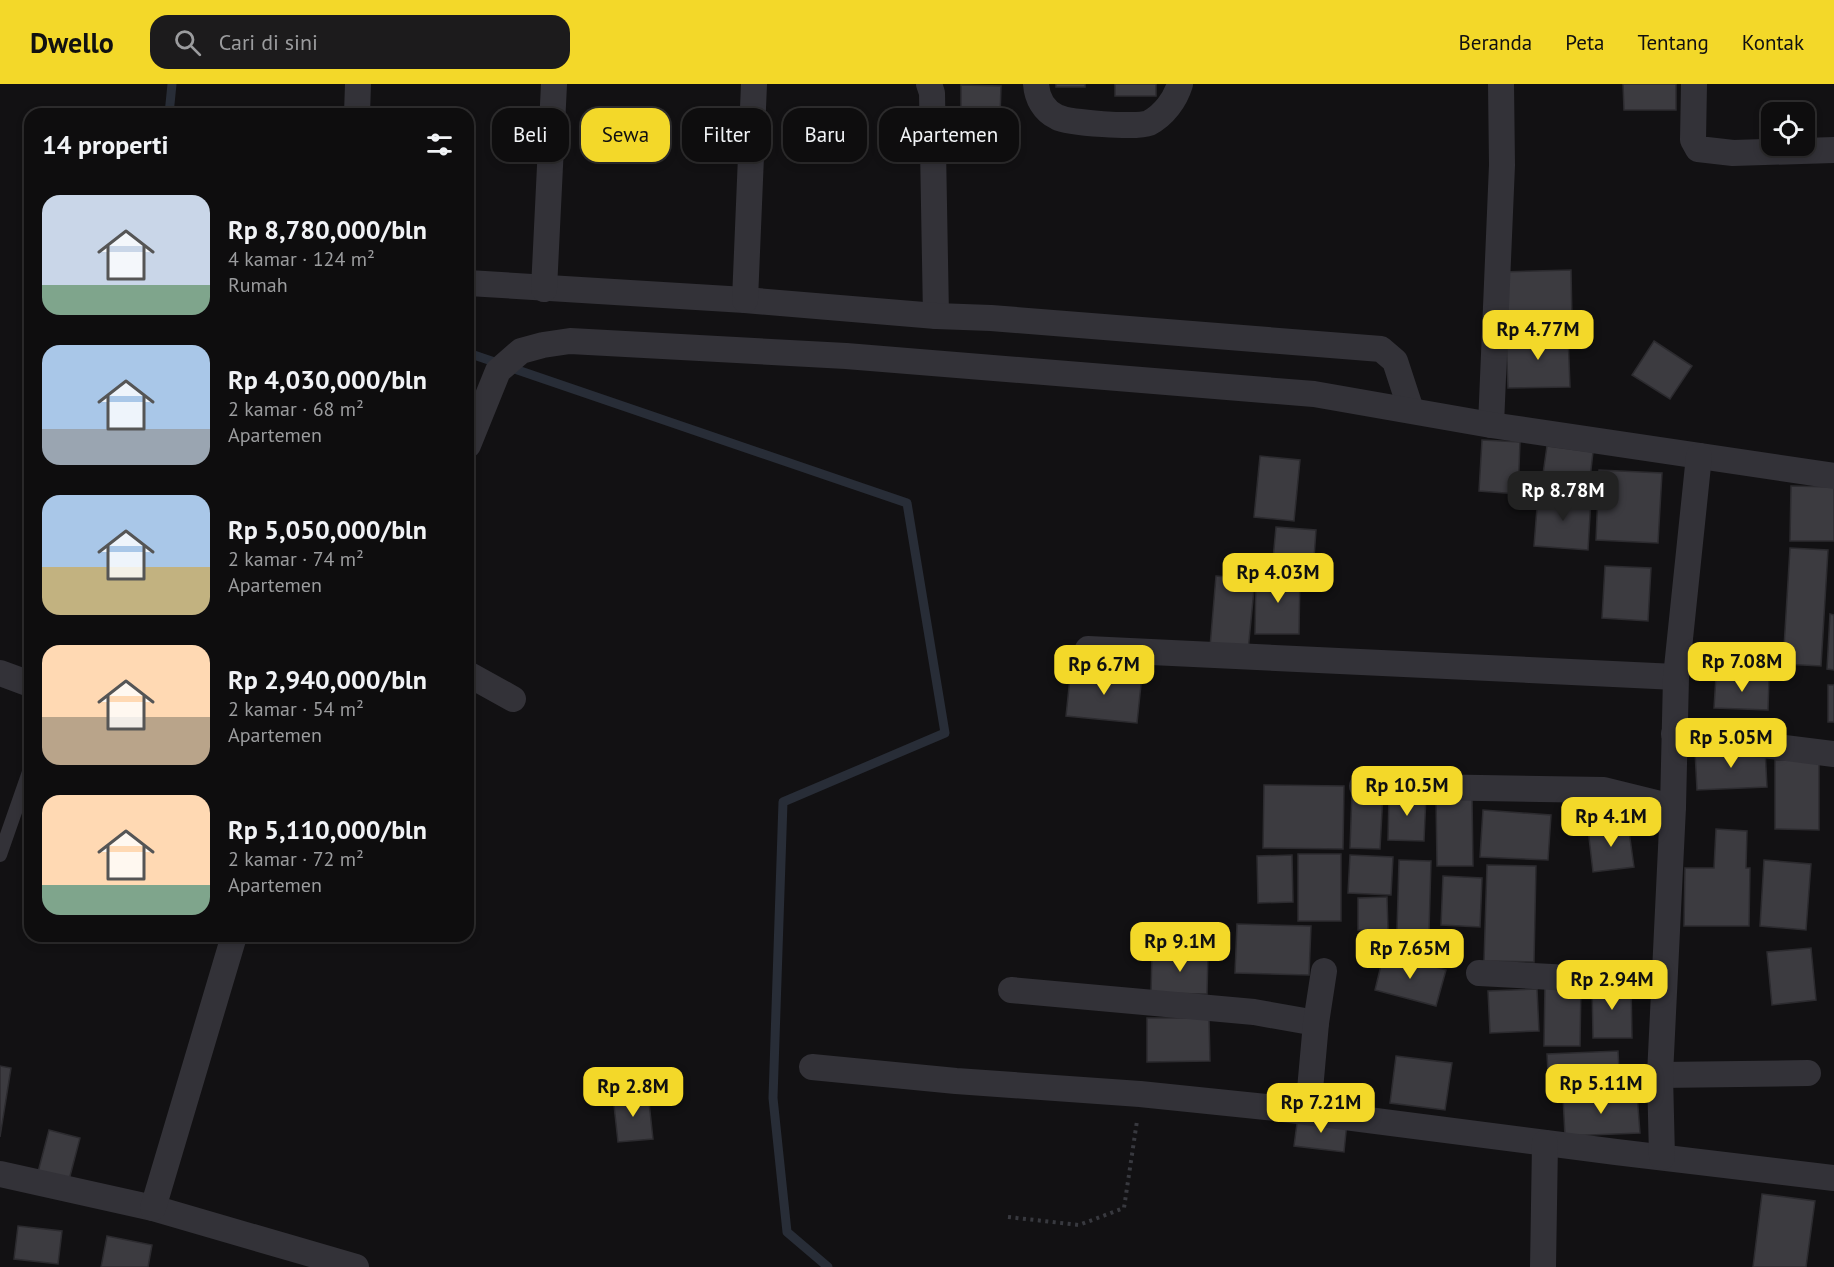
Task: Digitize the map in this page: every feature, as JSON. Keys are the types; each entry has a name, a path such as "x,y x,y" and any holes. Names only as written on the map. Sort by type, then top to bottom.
{"street":[{"path":"357,108 358,84"},
{"path":"544,289 554,84"},
{"path":"745,300 754,84"},
{"path":"929,84 933,93 936,316"},
{"path":"1036,84 1036,93 1044,108 1058,118 1121,126 1147,124 1165,111 1180,84"},
{"path":"1491,425 1502,165 1502,84"},
{"path":"1694,84 1693,140 1698,149 1733,153 1834,150"},
{"path":"474,283 745,300 1381,349 1395,360 1411,410"},
{"path":"474,430 498,371 521,351 570,341 846,356 1314,394 1491,425 1834,476"},
{"path":"1662,1157 1660,1075 1673,807 1676,677 1699,456"},
{"path":"1088,649 1676,677"},
{"path":"0,673 24,682"},
{"path":"474,677 513,699"},
{"path":"1674,734 1834,754"},
{"path":"1362,786 1604,790 1673,807"},
{"path":"153,1208 232,942"},
{"path":"1308,1112 1316,1023 1324,971"},
{"path":"1479,973 1664,983"},
{"path":"1011,990 1254,1012 1316,1023"},
{"path":"812,1066 956,1082 1140,1094 1308,1112 1834,1178"},
{"path":"1660,1075 1808,1073"},
{"path":"1543,1267 1545,1143"},
{"path":"0,1174 153,1208 356,1267"}],"lane":[{"path":"0,855 24,786"}],"path":[{"path":"1008,1217 1079,1225 1124,1208 1140,1094"}],"building":[{"path":"1056,84 1085,84 1085,87 1056,87"},
{"path":"1115,84 1156,84 1156,96 1115,96"},
{"path":"1623,84 1676,84 1676,110 1624,110"},
{"path":"961,85 1001,86 1000,108 961,108"},
{"path":"1571,270 1572,321 1504,323 1502,272"},
{"path":"1568,334 1570,387 1508,388 1506,336"},
{"path":"1654,341 1692,366 1670,399 1632,375"},
{"path":"1482,440 1520,442 1518,494 1479,491"},
{"path":"1547,446 1593,452 1589,488 1542,481"},
{"path":"1260,456 1300,460 1294,521 1254,517"},
{"path":"1599,470 1662,473 1658,543 1596,540"},
{"path":"1791,486 1834,487 1834,541 1790,541"},
{"path":"1538,495 1591,498 1588,550 1534,546"},
{"path":"1276,527 1316,530 1313,572 1272,570"},
{"path":"1790,548 1828,550 1821,666 1783,664"},
{"path":"1605,566 1651,568 1648,621 1602,618"},
{"path":"1256,573 1300,573 1299,634 1255,634"},
{"path":"1216,576 1255,579 1248,651 1210,647"},
{"path":"1830,614 1834,615 1834,670 1827,669"},
{"path":"1071,668 1142,675 1137,723 1066,716"},
{"path":"1716,676 1769,678 1768,710 1714,708"},
{"path":"1828,685 1834,685 1834,722 1828,722"},
{"path":"1765,749 1767,787 1697,790 1695,751"},
{"path":"1775,760 1819,760 1819,830 1775,829"},
{"path":"1264,785 1344,786 1343,849 1263,848"},
{"path":"1352,792 1383,793 1380,849 1350,848"},
{"path":"1389,794 1426,795 1424,841 1388,840"},
{"path":"1472,796 1473,866 1437,866 1436,797"},
{"path":"1483,810 1551,815 1548,860 1480,857"},
{"path":"1628,824 1634,867 1593,872 1588,829"},
{"path":"1716,829 1747,831 1746,868 1750,868 1749,926 1684,926 1685,868 1714,868"},
{"path":"1298,854 1341,854 1341,921 1298,921"},
{"path":"1292,855 1293,902 1258,903 1257,856"},
{"path":"1350,855 1393,857 1391,895 1348,893"},
{"path":"1399,860 1431,861 1429,931 1397,930"},
{"path":"1764,860 1811,864 1806,930 1760,926"},
{"path":"1487,865 1536,866 1534,962 1484,961"},
{"path":"1443,876 1482,878 1480,927 1441,925"},
{"path":"1387,897 1388,930 1358,930 1358,898"},
{"path":"1237,924 1311,926 1309,975 1235,973"},
{"path":"1811,948 1816,1000 1772,1005 1767,952"},
{"path":"1152,952 1208,953 1207,994 1151,993"},
{"path":"1384,953 1446,970 1436,1006 1375,990"},
{"path":"1545,983 1581,983 1580,1046 1544,1046"},
{"path":"1631,984 1632,1038 1593,1038 1592,985"},
{"path":"1537,989 1539,1031 1490,1033 1488,991"},
{"path":"1147,1018 1209,1018 1210,1061 1147,1062"},
{"path":"1618,1051 1620,1088 1549,1092 1547,1054"},
{"path":"1396,1056 1452,1063 1445,1110 1390,1103"},
{"path":"0,1066 11,1068 0,1137"},
{"path":"648,1093 653,1139 618,1142 613,1096"},
{"path":"1637,1094 1640,1133 1565,1136 1563,1097"},
{"path":"1298,1116 1347,1122 1344,1152 1294,1146"},
{"path":"49,1130 80,1138 69,1180 38,1172"},
{"path":"1762,1194 1815,1201 1806,1267 1753,1267"},
{"path":"18,1226 62,1231 58,1264 14,1259"},
{"path":"107,1236 152,1245 148,1267 101,1267"}],"waterway":[{"path":"170,108 172,84"},
{"path":"474,355 907,503 945,733 783,802 773,1098 787,1232 828,1267"}]}
